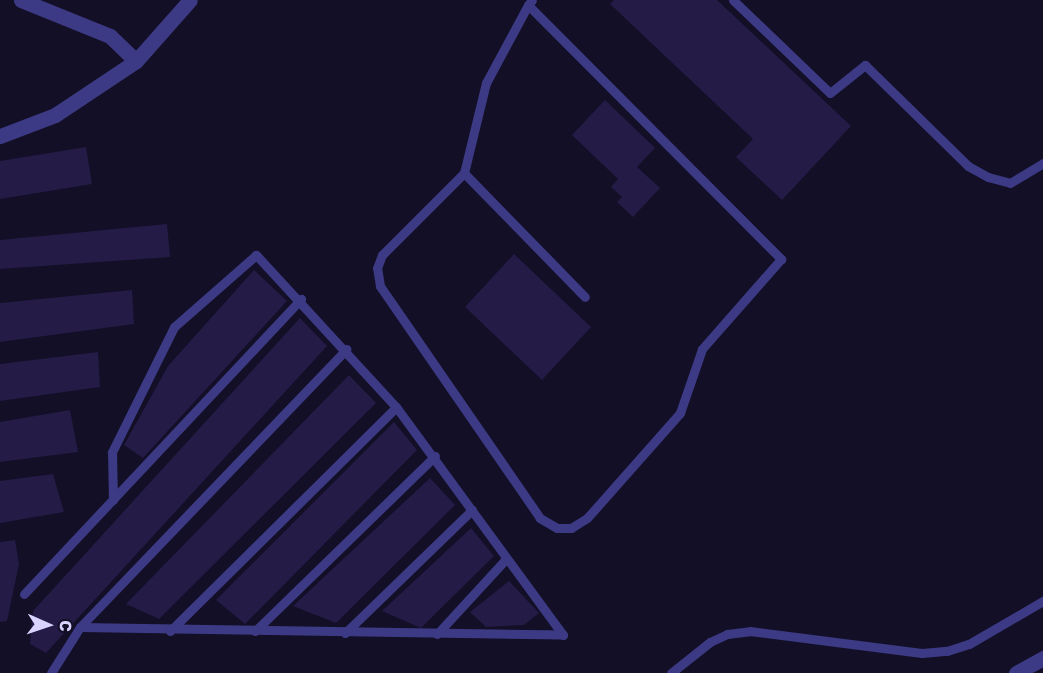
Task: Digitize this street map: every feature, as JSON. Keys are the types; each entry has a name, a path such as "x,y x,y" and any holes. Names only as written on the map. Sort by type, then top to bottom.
{"street":[{"path":"21,0 110,36 136,61"},
{"path":"0,136 55,115 136,61 190,0"},
{"path":"1016,673 1043,658"}],"lane":[{"path":"733,0 830,93 865,65 968,166 988,177 1010,183 1043,163"},
{"path":"530,2 782,259 702,349 680,413 587,518 571,528 557,528 540,518 380,286 377,268 382,255 464,173 486,83 530,2"},
{"path":"464,173 585,297"},
{"path":"80,627 170,631 563,635 506,559 435,456 396,406 301,299 256,255 174,327 112,452 113,500"},
{"path":"24,594 301,299"},
{"path":"51,673 80,627 347,350"},
{"path":"170,631 396,406"},
{"path":"255,632 435,456"},
{"path":"345,633 472,510"},
{"path":"437,634 506,559"},
{"path":"671,673 710,642 727,634 750,631 922,653 947,651 969,644 1043,601"}],"building":[{"path":"614,0 717,0 851,126 782,200 736,157 753,139 610,4"},
{"path":"605,100 655,148 637,167 660,188 633,217 617,202 622,197 611,187 618,179 572,135"},
{"path":"86,147 92,184 0,199 0,161"},
{"path":"167,224 170,257 0,269 0,240"},
{"path":"514,254 591,327 542,380 465,307"},
{"path":"254,270 287,301 143,458 124,445 168,366"},
{"path":"132,290 134,324 0,342 0,303"},
{"path":"300,318 327,346 46,653 30,644 33,611"},
{"path":"98,352 100,387 0,401 0,364"},
{"path":"349,375 376,403 159,619 126,604"},
{"path":"70,410 78,452 0,462 0,422"},
{"path":"394,422 417,450 245,624 216,600"},
{"path":"53,474 64,512 0,523 0,481"},
{"path":"430,478 455,505 336,623 293,606"},
{"path":"471,528 494,556 421,628 382,611"},
{"path":"15,540 19,564 7,621 0,622 0,542"},
{"path":"509,581 539,613 524,625 486,627 470,612"}]}
